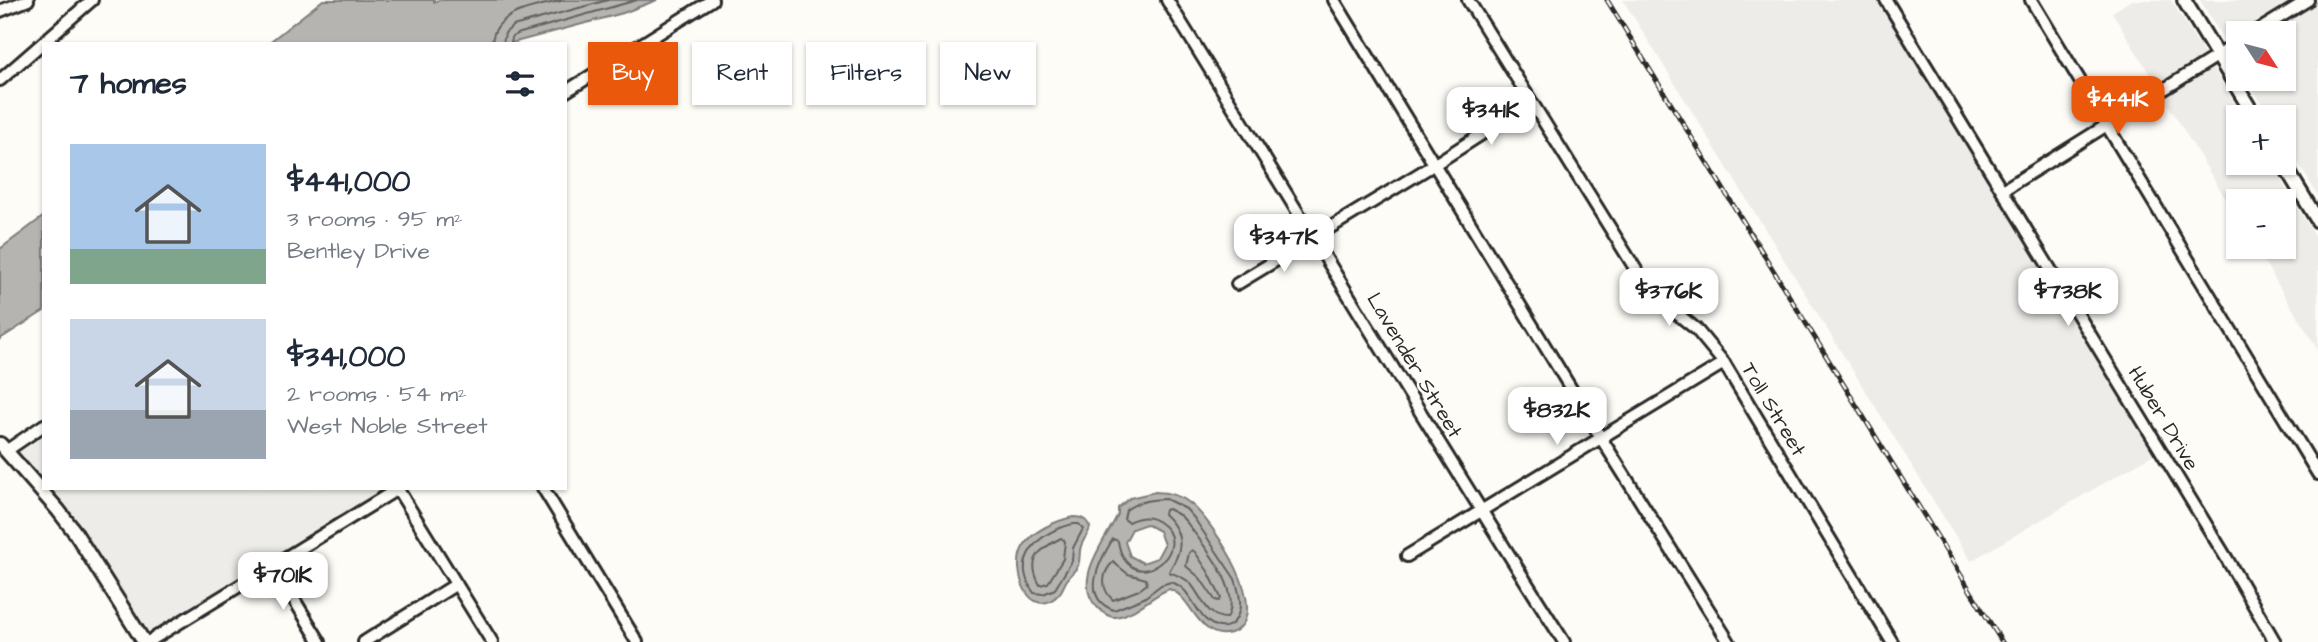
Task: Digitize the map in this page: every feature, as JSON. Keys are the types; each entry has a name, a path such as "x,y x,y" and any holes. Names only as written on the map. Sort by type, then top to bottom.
{"main road":[{"path":"2184,0 2248,105"},
{"path":"2290,175 2318,221"},
{"path":"2,450 74,531 146,642"}],"street":[{"path":"0,11 28,0"},
{"path":"44,42 92,0"},
{"path":"567,91 712,0"},
{"name":"Lavender Street","path":"1167,0 1315,237 1480,511 1564,642"},
{"path":"1334,0 1601,438 1729,642"},
{"name":"Toll Street","path":"1468,0 1530,103 1654,295 1696,329 1724,363 1892,642"},
{"name":"Huber Drive","path":"1886,0 2275,642"},
{"path":"2031,0 2318,474"},
{"path":"2274,21 2308,0"},
{"path":"0,80 42,43"},
{"path":"2003,190 2226,51"},
{"path":"1237,284 1436,164 1530,103"},
{"path":"1407,556 1724,363"},
{"path":"2,450 42,426"},
{"path":"146,642 395,490"},
{"path":"399,490 492,642"},
{"path":"544,490 637,642"},
{"path":"273,565 320,642"},
{"path":"364,642 455,585"}],"shaded area":[{"path":"1623,0 1886,0 2159,451 1971,561"},
{"path":"2132,0 2171,0 2236,105 2226,105 2226,175 2277,175 2286,189 2226,189 2226,199 2112,12"},
{"path":"2200,0 2318,0 2318,196 2296,159 2296,105 2263,105 2254,91 2296,91 2296,21 2226,21 2226,44"},
{"path":"2296,205 2318,241 2318,350 2262,259 2296,259"},
{"path":"42,428 42,490 394,490 148,642 91,556 6,451"}],"water":[{"path":"323,0 657,0 623,13 515,42 270,42"},
{"path":"42,218 42,312 0,339 0,249"},
{"path":"1155,492 1170,493 1191,504 1213,529 1236,568 1244,589 1247,608 1243,623 1231,633 1211,631 1177,593 1169,589 1124,615 1111,617 1098,608 1090,597 1089,573 1118,514 1118,508 1130,498","holes":["1146,524 1159,531 1164,545 1157,558 1143,563 1130,556 1125,542 1132,529"]},
{"path":"1073,517 1083,519 1090,527 1081,546 1078,565 1059,594 1049,602 1039,603 1031,598 1021,580 1019,568 1023,547 1032,536 1045,528"}],"railway":[{"path":"1607,0 2002,642"}]}
